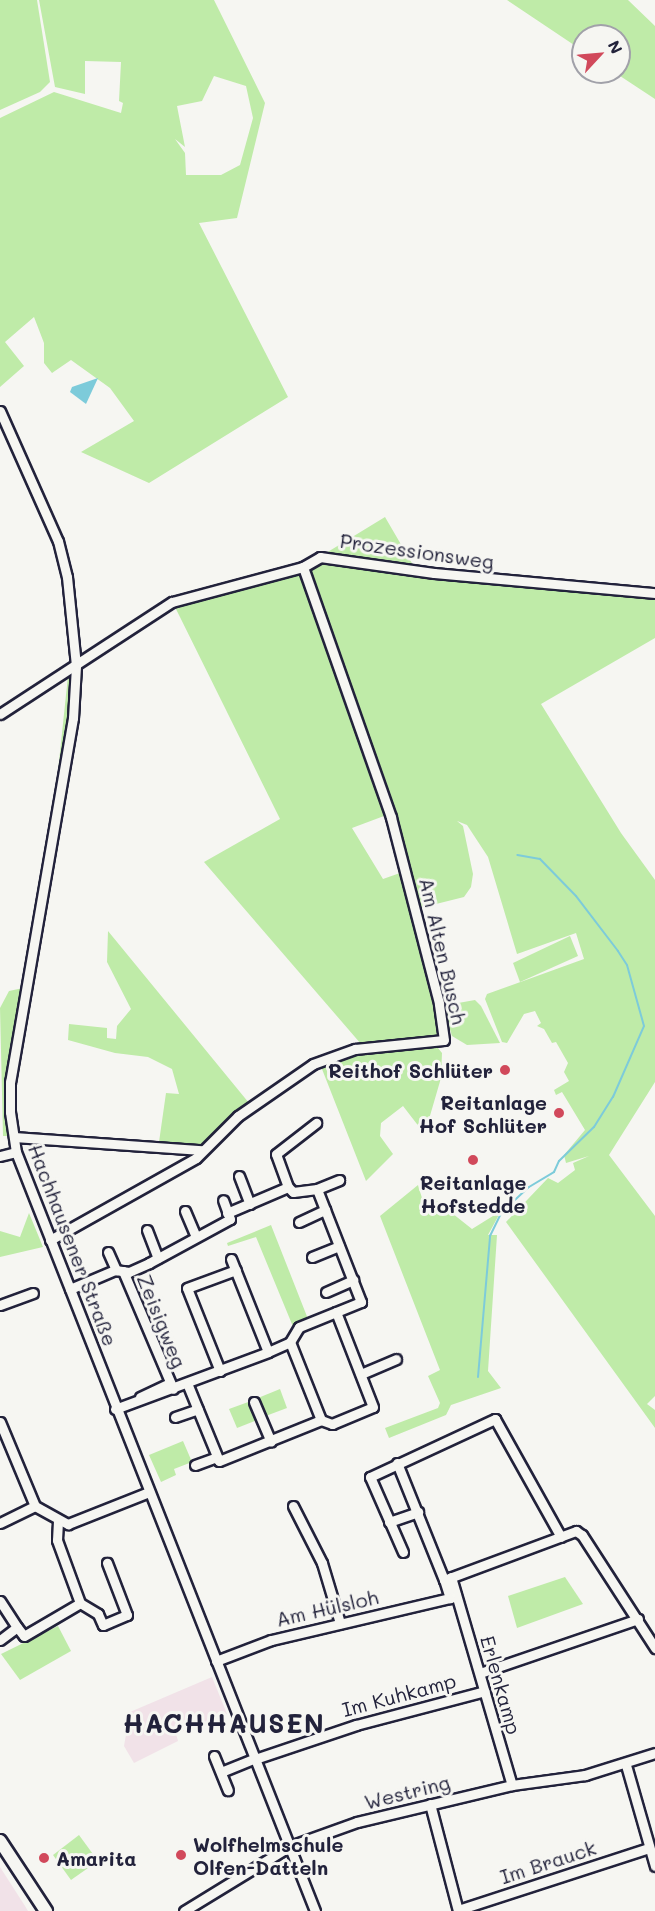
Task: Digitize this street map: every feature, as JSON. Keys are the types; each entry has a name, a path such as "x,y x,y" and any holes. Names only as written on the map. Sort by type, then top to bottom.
{"main road":[{"path":"0,1841 46,1911"}],"street":[{"name":"Hachhausener Straße","path":"0,411 58,542 67,577 76,666 73,718 10,1083 16,1152 115,1409 315,1911"},
{"name":"Prozessionsweg","path":"0,714 172,602 303,567 320,556 434,573 655,593"},
{"name":"Am Alten Busch","path":"202,1150 276,1088 331,1055 444,1040 440,1003 391,817 303,567"},
{"path":"316,1124 276,1154 288,1187 293,1192 317,1189 339,1180"},
{"path":"14,1137 202,1150"},
{"path":"50,1240 196,1158 202,1150"},
{"path":"0,1156 16,1152"},
{"path":"239,1176 250,1204"},
{"name":"Zeisigweg","path":"70,1289 158,1258 230,1219 227,1213 288,1187"},
{"path":"115,1409 170,1386 187,1383 268,1352 290,1342 299,1327 362,1302 317,1189"},
{"path":"223,1200 227,1213"},
{"path":"299,1222 325,1210"},
{"path":"185,1211 195,1237"},
{"name":"Zeisigweg","path":"147,1230 158,1258"},
{"path":"312,1257 339,1246"},
{"name":"Zeisigweg","path":"108,1252 119,1270 170,1386"},
{"path":"231,1259 268,1352"},
{"path":"220,1371 187,1288 236,1270"},
{"path":"326,1292 353,1280"},
{"path":"0,1305 33,1293"},
{"path":"187,1383 219,1461 321,1420 332,1424 373,1407 336,1312"},
{"path":"290,1342 321,1420"},
{"path":"361,1374 396,1359"},
{"path":"254,1402 271,1442"},
{"path":"176,1417 198,1409"},
{"path":"403,1552 370,1477 495,1419 561,1537"},
{"path":"0,1422 35,1506 58,1520 68,1524 149,1492"},
{"path":"195,1465 217,1456"},
{"name":"Erlenkamp","path":"397,1463 447,1579 480,1673 512,1785"},
{"path":"0,1523 35,1506"},
{"path":"293,1506 322,1563 340,1623"},
{"path":"389,1522 418,1512"},
{"path":"58,1520 57,1540 80,1603 98,1614 104,1625 127,1615 107,1563"},
{"path":"447,1579 576,1531 582,1535 655,1648"},
{"name":"Am Hülsloh","path":"216,1661 271,1640 453,1597"},
{"path":"0,1600 24,1636 80,1603"},
{"name":"Im Kuhkamp","path":"480,1673 638,1620"},
{"path":"0,1640 18,1627"},
{"name":"Im Kuhkamp","path":"255,1758 356,1725 485,1691"},
{"name":"Westring","path":"184,1911 290,1846 357,1822 512,1785 626,1765 655,1753"},
{"path":"214,1756 228,1790"},
{"path":"221,1772 255,1758"},
{"path":"626,1765 655,1866"},
{"path":"430,1804 458,1910"},
{"name":"Im Brauck","path":"458,1910 649,1848"}],"shaded area":[{"path":"212,1677 227,1714 176,1734 178,1741 134,1763 124,1746 130,1712"},
{"path":"0,1867 25,1906 28,1911 0,1911"}],"green space":[{"path":"0,0 37,0 50,82 40,92 0,110"},
{"path":"39,0 214,0 265,103 237,218 199,223 288,397 149,483 81,452 134,421 110,388 71,360 52,373 44,363 44,343 34,317 5,342 24,366 0,387 0,118 54,92 121,113 123,103 119,101 121,62 85,61 85,94 55,87","holes":["214,76 246,86 253,118 240,165 221,175 186,175 185,153 175,139 185,147 177,106 202,101"]},
{"path":"507,0 628,0 655,26 655,99 631,83 631,24 571,24 571,43"},
{"path":"385,517 420,577 655,596 655,638 541,704 621,833 655,880 655,1082 609,1155 655,1216 655,1396 647,1404 655,1410 655,1428 506,1222 548,1178 558,1183 575,1170 573,1163 589,1156 566,1163 564,1155 585,1130 562,1092 556,1095 554,1090 569,1081 564,1072 568,1063 556,1042 552,1043 544,1029 537,1026 541,1023 535,1011 524,1014 507,1043 502,1042 485,999 487,994 584,959 576,933 517,954 488,857 467,825 457,821 463,826 473,874 471,887 464,897 420,908 310,572 326,553"},
{"path":"293,572 304,575 384,816 352,828 383,879 400,873 440,1017 440,1032 435,1036 361,1044 204,862 280,819 174,605"},
{"path":"83,664 80,716 55,856 42,920 22,979 58,771 68,676"},
{"path":"108,931 249,1103 236,1110 202,1145 159,1142 166,1093 179,1094 172,1069 148,1057 115,1053 68,1040 69,1024 107,1028 107,1038 116,1039 117,1026 131,1009 107,962"},
{"path":"570,936 578,956 520,982 513,963"},
{"path":"23,988 15,1029 10,1136 3,1136 0,1008 9,991"},
{"path":"475,1000 481,1006 500,1043 467,1045 452,1036 444,1009 447,1005"},
{"path":"434,1043 442,1053 441,1078 427,1126 420,1128 403,1106 381,1123 380,1136 393,1154 366,1181 320,1064 345,1054"},
{"path":"418,1185 422,1198 419,1210 433,1198 472,1229 501,1211 488,1235 497,1235 488,1371 501,1388 451,1405 446,1415 389,1438 385,1428 438,1408 440,1403 428,1376 440,1370 380,1216"},
{"path":"29,1213 43,1247 0,1257 0,1231 20,1237"},
{"path":"271,1225 308,1319 294,1329 256,1237 228,1246 227,1243"},
{"path":"280,1389 287,1408 263,1417 258,1398"},
{"path":"251,1401 260,1419 237,1428 229,1409"},
{"path":"183,1441 192,1462 174,1469 176,1475 161,1482 149,1455"},
{"path":"565,1577 583,1604 517,1628 508,1596"},
{"path":"58,1626 71,1651 20,1680 1,1654"},
{"path":"79,1835 98,1861 71,1880 53,1855"}],"water":[{"path":"98,378 86,404 70,392 72,387"}],"waterway":[{"path":"478,1377 490,1236 501,1213 529,1187 554,1172 559,1161 594,1127 613,1097 644,1026 627,965 618,951 576,896 540,859 517,855"}],"place":[{"name":"Reithof Schlüter","path":"505,1070"},
{"name":"Reitanlage Hof Schlüter","path":"559,1113"},
{"name":"Reitanlage Hofstedde","path":"473,1160"},
{"name":"Wolfhelmschule Olfen-Datteln","path":"181,1855"},
{"name":"Amarita","path":"44,1858"}],"district":[{"name":"HACHHAUSEN","path":"224,1724"}]}
